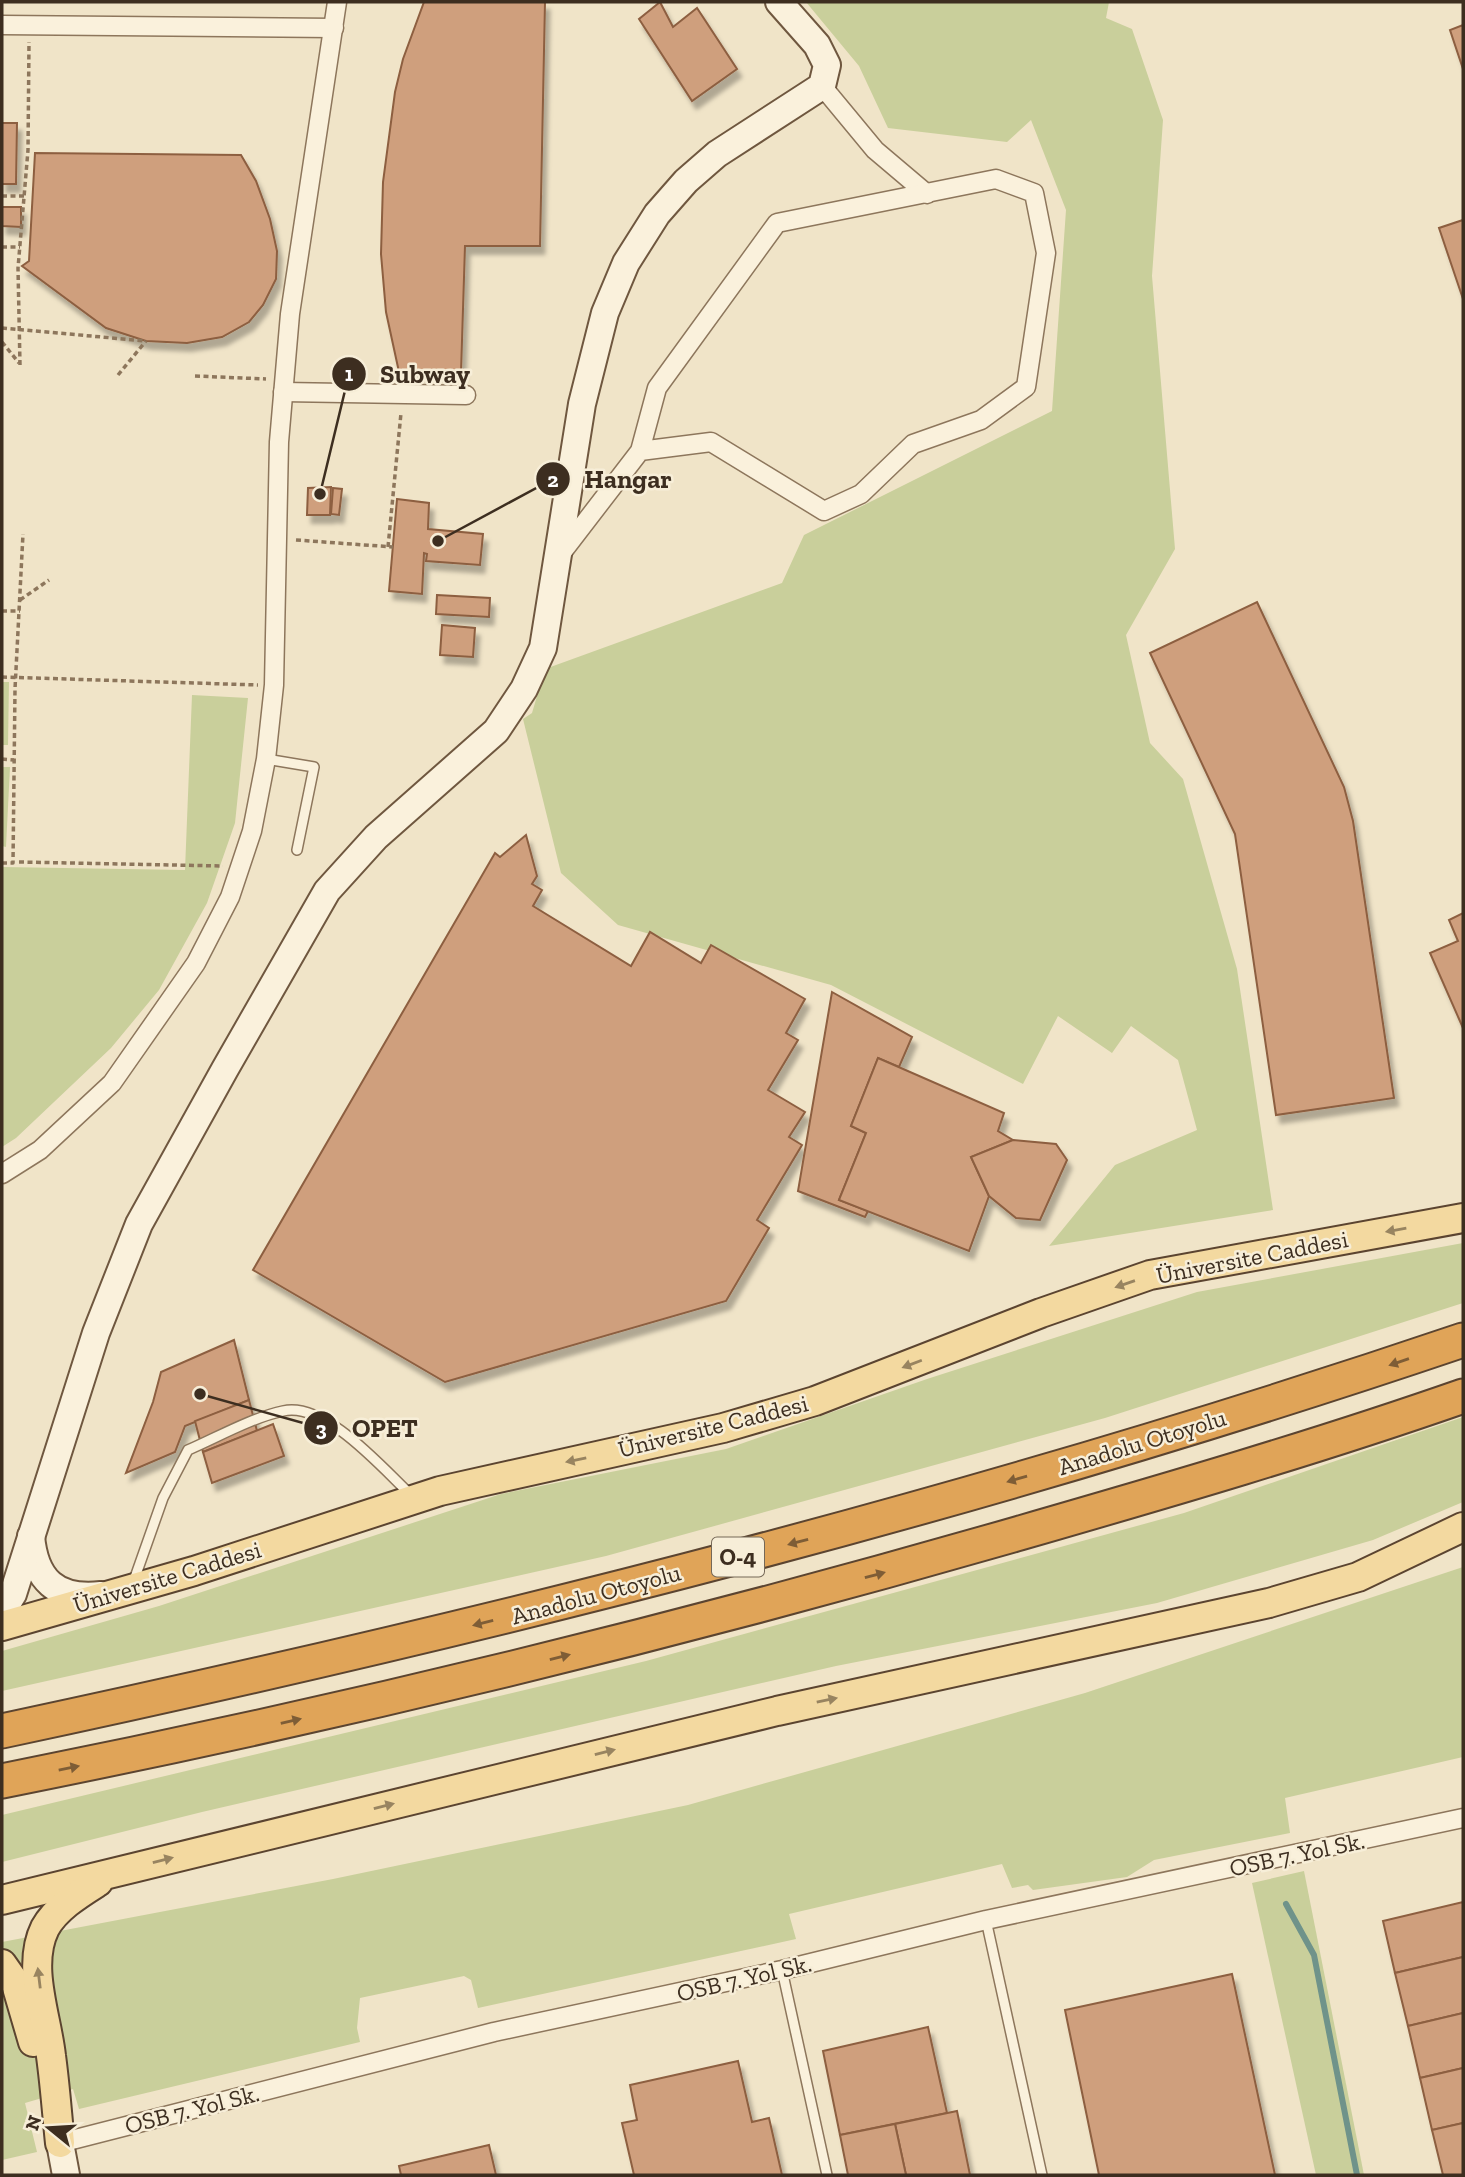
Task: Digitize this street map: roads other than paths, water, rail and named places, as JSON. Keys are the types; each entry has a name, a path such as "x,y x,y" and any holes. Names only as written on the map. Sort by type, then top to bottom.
{"highway":[{"name":"Anadolu Otoyolu","path":"2,1731 487,1622 832,1533 1235,1415 1463,1340"},
{"name":"O-4","path":"2,1781 331,1712 671,1629 1060,1522 1226,1473 1463,1396"}],"main road":[{"name":"Üniversite Caddesi","path":"2,1626 122,1592 415,1499 506,1475 723,1428 802,1405 1041,1313 1150,1275 1463,1218"},
{"path":"1358,1577 1463,1527"},
{"path":"2,1900 777,1711 1269,1603 1463,1543"},
{"path":"60,2143 51,2056 37,1964 39,1946 45,1929 57,1913 119,1870"},
{"path":"2,1964 16,1984 24,2008 60,2143"}],"street":[{"path":"2,1174 40,1150 112,1083 196,964 230,897 252,831 266,759 274,685 279,442 290,314 337,2"},
{"path":"2,1612 13,1594 96,1333 139,1224 327,891 376,837 496,731 524,689 543,648 582,404 605,313 626,263 657,214 686,181 717,154 822,86 827,65 817,45 779,2"},
{"path":"2,25 334,28"},
{"path":"822,86 875,150 927,194"},
{"path":"558,558 640,451 657,388 777,223 996,179 1034,193 1046,253 1026,387 981,420 913,444 861,494 824,511 711,442 640,451"},
{"path":"284,385 403,394 466,395"},
{"path":"30,1534 33,1558 44,1578 61,1592 83,1597 122,1592"},
{"name":"OSB 7. Yol Sk.","path":"60,2143 494,2032 782,1970 986,1920 1463,1818"},
{"path":"60,2143 66,2175"}],"lane":[{"path":"266,759 314,767 297,850"},
{"path":"122,1592 163,1498 188,1450 286,1410 317,1415 326,1421 352,1439 415,1499"},
{"path":"986,1920 1042,2175"},
{"path":"782,1970 827,2175"}],"waterway":[{"path":"1286,1904 1314,1955 1357,2175"}],"place":[{"name":"Subway","path":"320,494"},
{"name":"Hangar","path":"438,541"},
{"name":"OPET","path":"200,1394"}]}
